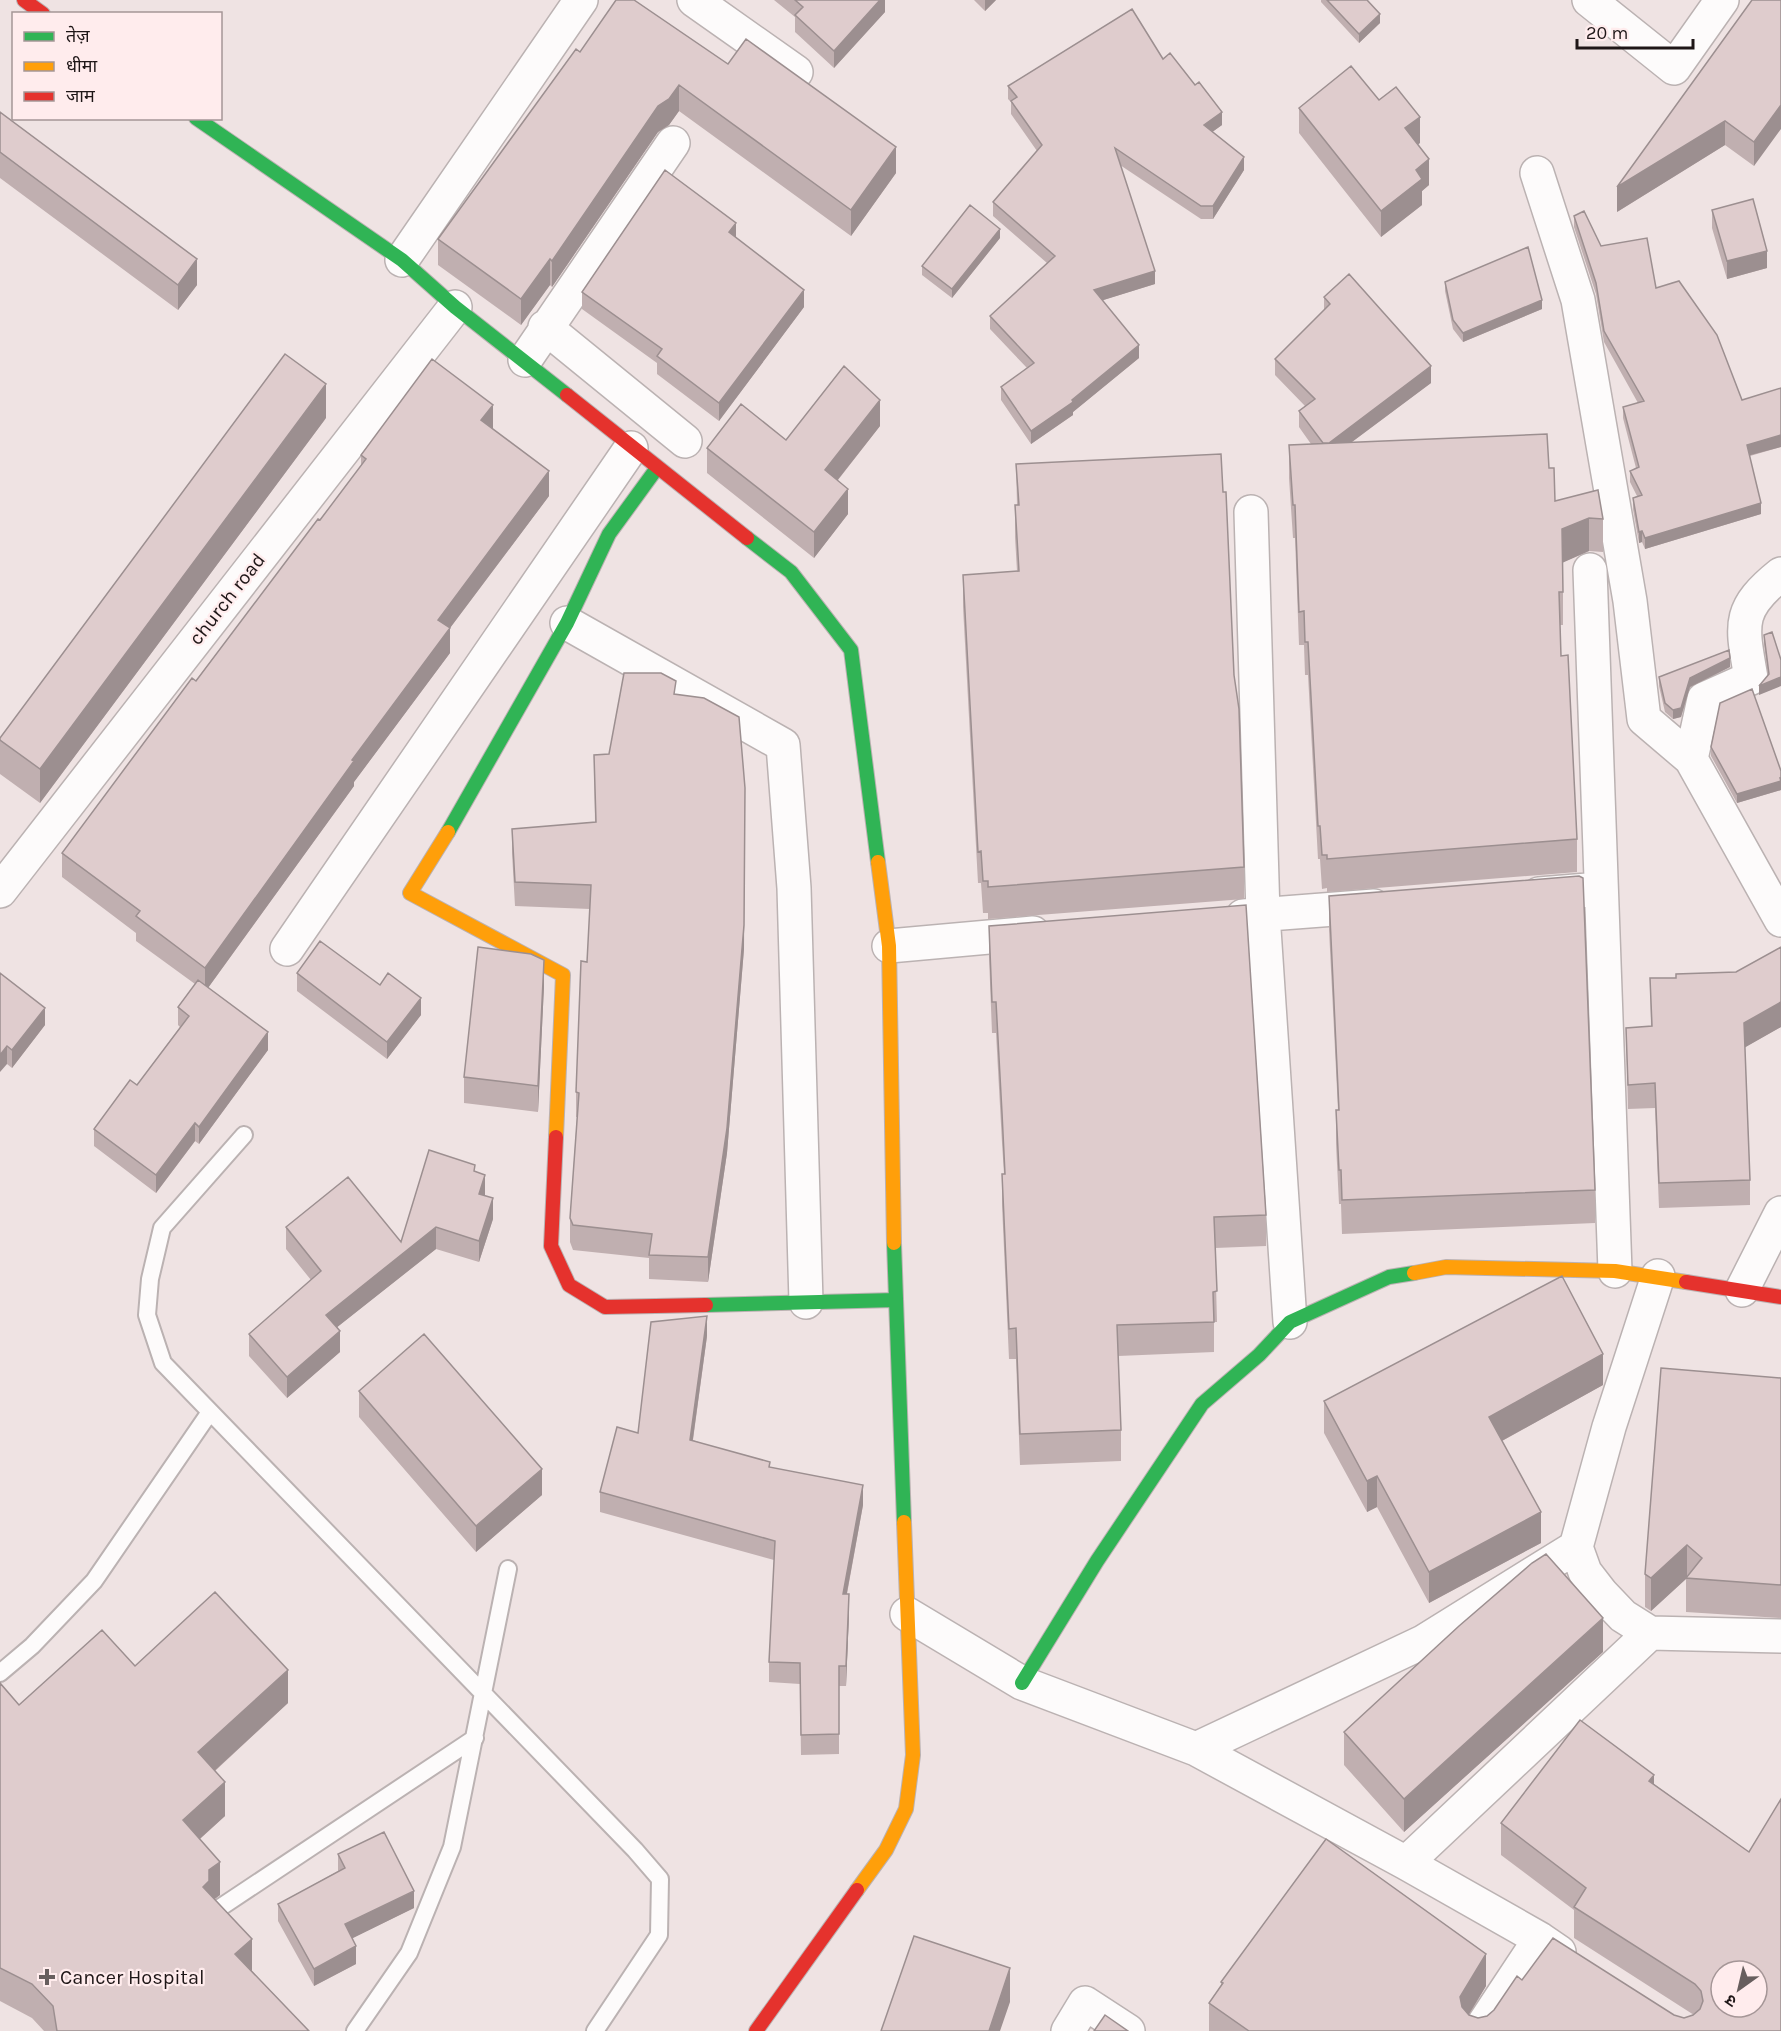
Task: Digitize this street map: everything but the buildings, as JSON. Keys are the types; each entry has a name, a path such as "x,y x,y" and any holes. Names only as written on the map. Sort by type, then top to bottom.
{"street":[{"path":"24,0 40,12"},
{"path":"402,260 581,0"},
{"path":"694,0 795,72"},
{"path":"1589,0 1674,68 1722,0"},
{"path":"199,120 402,260 455,307 791,572 851,650 889,946 895,1300 913,1755 906,1809 886,1850 756,2031"},
{"path":"525,360 545,327 673,143"},
{"path":"1537,173 1578,300 1630,602 1644,719 1690,759 1781,920"},
{"name":"church road","path":"0,891 455,307"},
{"path":"545,327 685,441"},
{"path":"287,949 631,448"},
{"path":"657,468 609,534 567,622 430,863 410,893 563,975 552,1246 569,1285 605,1307 895,1300"},
{"path":"1251,512 1263,914 1290,1322"},
{"path":"1590,570 1615,1271"},
{"path":"1690,759 1704,699 1751,678 1742,630 1753,599 1781,574"},
{"path":"567,622 783,745 794,888 806,1302"},
{"path":"1507,896 1600,889"},
{"path":"1217,918 1403,904"},
{"path":"889,946 1064,931"},
{"path":"1742,1290 1781,1213"},
{"path":"1022,1683 1097,1561 1202,1404 1259,1355 1290,1322 1389,1276 1446,1267 1615,1271 1781,1297"},
{"path":"1658,1276 1609,1427 1576,1547 1585,1572 1602,1594 1623,1617 1650,1633 1781,1636"},
{"path":"1196,1749 1423,1642 1576,1547"},
{"path":"907,1614 1022,1683 1196,1749 1406,1863 1540,1939 1584,1968"},
{"path":"1406,1863 1650,1633"},
{"path":"1479,2031 1540,1939"},
{"path":"1068,2031 1085,2003 1128,2031"}],"lane":[{"path":"244,1135 162,1228 150,1279 147,1315 162,1363 484,1694 660,1879 659,1935 595,2031"},
{"path":"0,1673 32,1646 94,1581 210,1412"},
{"path":"355,2031 409,1953 452,1847 508,1569"},
{"path":"218,1910 475,1738"}],"traffic: fast":[{"path":"199,120 402,260 455,307 567,395"},
{"path":"448,832 567,623 609,534 657,468"},
{"path":"747,538 791,572 851,650 878,862"},
{"path":"894,1243 904,1522"},
{"path":"1022,1683 1097,1561 1202,1404 1259,1355 1290,1322 1389,1277 1414,1273"},
{"path":"706,1305 895,1300"}],"traffic: slow":[{"path":"448,832 410,893 563,975 556,1137"},
{"path":"878,862 889,946 894,1243"},
{"path":"1414,1273 1446,1267 1615,1271 1686,1282"},
{"path":"857,1890 886,1850 906,1809 913,1755 904,1522"}],"traffic: jam":[{"path":"24,0 40,12"},
{"path":"567,395 747,538"},
{"path":"556,1137 551,1246 569,1285 605,1307 706,1305"},
{"path":"1686,1282 1781,1297"},
{"path":"756,2031 857,1890"}],"place":[{"name":"Cancer Hospital","path":"47,1977"}]}
